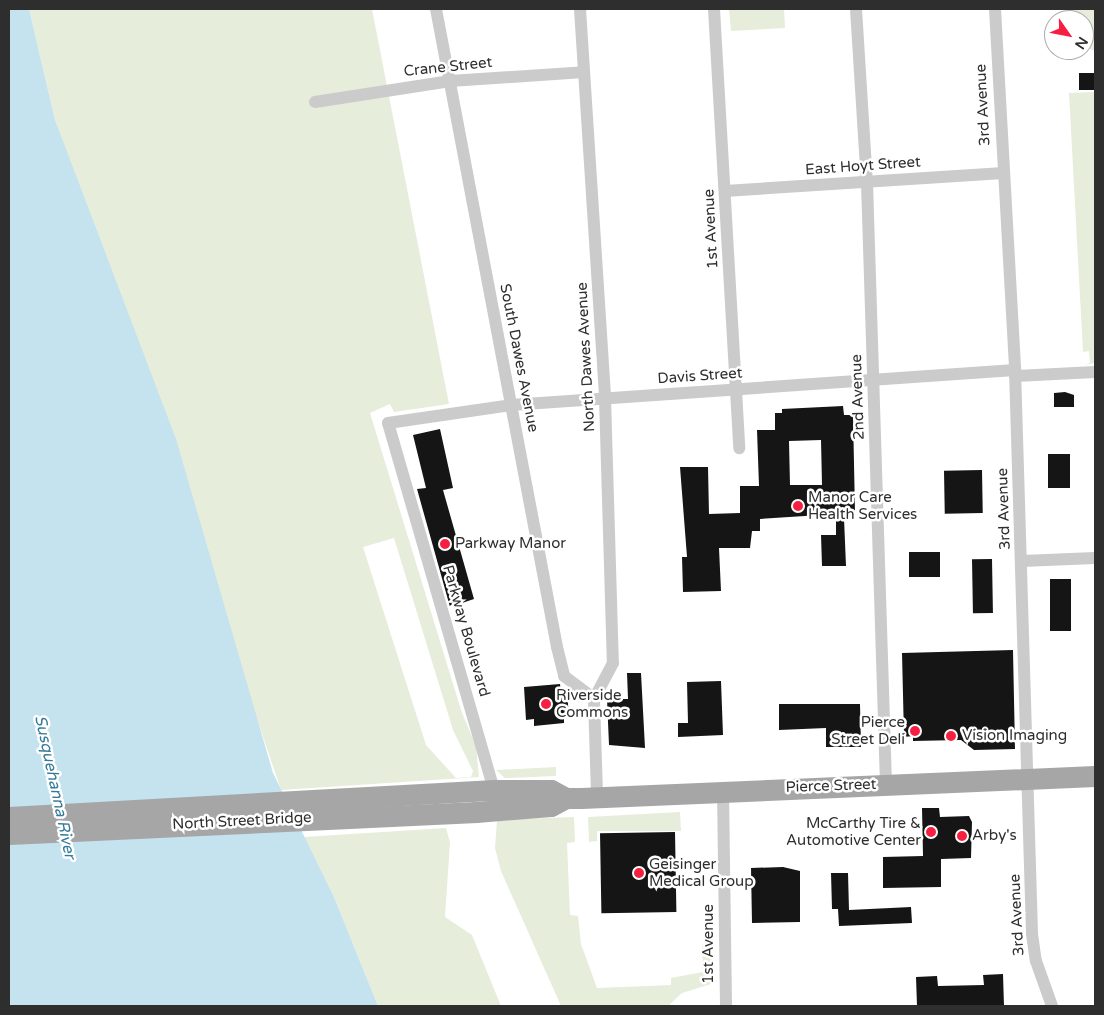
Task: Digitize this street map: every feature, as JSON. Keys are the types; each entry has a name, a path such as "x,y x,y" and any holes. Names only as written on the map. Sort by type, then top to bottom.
{"main road":[{"name":"Pierce Street","path":"481,798 551,806 566,798 1095,776"},
{"name":"Pierce Street","path":"481,798 551,790 566,798"},
{"name":"North Street Bridge","path":"9,817 481,798"},
{"name":"North Street Bridge","path":"9,834 481,798"}],"street":[{"name":"South Dawes Avenue","path":"436,9 564,676 594,699"},
{"name":"North Dawes Avenue","path":"580,9 605,398 613,663 594,699"},
{"name":"1st Avenue","path":"714,9 739,448"},
{"name":"2nd Avenue","path":"856,9 868,183 886,784"},
{"name":"3rd Avenue","path":"995,9 1015,373 1034,952 1052,1006"},
{"name":"Crane Street","path":"315,102 450,81 584,72"},
{"name":"East Hoyt Street","path":"725,191 1003,173"},
{"name":"Davis Street","path":"388,422 511,405 605,398 874,379 1015,373 1095,372"},
{"name":"Parkway Boulevard","path":"388,422 481,798"},
{"path":"1022,561 1095,558"},
{"path":"594,699 597,797"},
{"name":"1st Avenue","path":"723,791 726,1006"}],"green space":[{"path":"29,9 372,9 449,404 394,412 390,404 370,413 462,713 476,746 479,777 281,790 55,120","holes":["394,538 453,730 473,771 471,777 456,778 426,745 363,547"]},
{"path":"729,9 784,9 785,28 731,31"},
{"path":"1095,9 1095,51 1094,10 1069,10"},
{"path":"1095,92 1095,363 1084,365 1090,363 1089,351 1083,352 1069,93"},
{"path":"556,767 556,776 505,778 496,770"},
{"path":"680,812 681,831 597,831 597,841 589,842 588,817"},
{"path":"574,817 575,842 567,843 570,915 578,916 581,944 597,988 671,985 671,978 703,972 702,945 713,944 711,984 682,993 668,1006 561,1006 501,871 495,848 497,820"},
{"path":"446,828 450,842 445,917 472,935 501,1006 378,1006 334,897 304,837"}],"water":[{"name":"Susquehanna River","path":"9,9 29,9 55,120 176,439 273,773 334,897 378,1006 9,1006"}],"building":[{"path":"1079,73 1095,73 1095,90 1079,90"},
{"path":"1065,392 1074,395 1074,407 1054,407 1054,393"},
{"name":"Manor Care Health Services","path":"843,406 844,415 853,415 855,512 844,518 846,566 822,566 821,535 836,535 836,514 760,519 760,531 752,531 750,548 719,548 721,591 683,592 682,557 687,557 680,467 708,467 709,514 740,513 740,486 759,486 757,430 775,430 775,413 782,413 782,409","holes":["821,440 822,485 790,485 789,441"]},
{"name":"Parkway Manor","path":"440,429 453,488 443,490 474,599 450,607 417,489 426,488 413,435"},
{"path":"1048,454 1070,454 1070,488 1048,488"},
{"path":"982,470 983,513 945,514 944,471"},
{"path":"909,552 940,552 940,577 909,577"},
{"path":"972,559 992,559 993,613 973,613"},
{"path":"1050,579 1071,579 1071,631 1050,631"},
{"path":"1013,650 1015,749 974,750 961,740 913,741 913,736 904,737 902,653"},
{"path":"627,673 641,673 645,748 609,745 607,699 628,699"},
{"path":"721,681 723,735 678,737 678,723 688,723 687,682"},
{"name":"Riverside Commons","path":"560,684 561,692 567,691 569,717 564,717 564,723 534,726 534,719 526,720 524,687"},
{"path":"779,704 860,704 861,747 826,747 826,728 779,730"},
{"name":"McCarthy Tire & Automotive Center","path":"922,808 939,808 940,817 969,816 972,822 971,858 941,859 941,887 883,888 883,857 923,856"},
{"name":"Geisinger Medical Group","path":"675,832 676,912 601,913 600,833"},
{"path":"783,867 800,871 800,922 752,923 751,868"},
{"path":"831,873 848,873 849,910 911,907 912,923 839,926 838,909 832,909"},
{"path":"1003,974 1004,1006 917,1006 916,977 937,976 938,986 984,985 983,975"}],"place":[{"name":"Manor Care Health Services","path":"798,506"},
{"name":"Parkway Manor","path":"445,544"},
{"name":"Riverside Commons","path":"546,704"},
{"name":"Pierce Street Deli","path":"915,731"},
{"name":"Vision Imaging","path":"951,736"},
{"name":"McCarthy Tire & Automotive Center","path":"931,832"},
{"name":"Arby's","path":"962,836"},
{"name":"Geisinger Medical Group","path":"639,873"}]}
